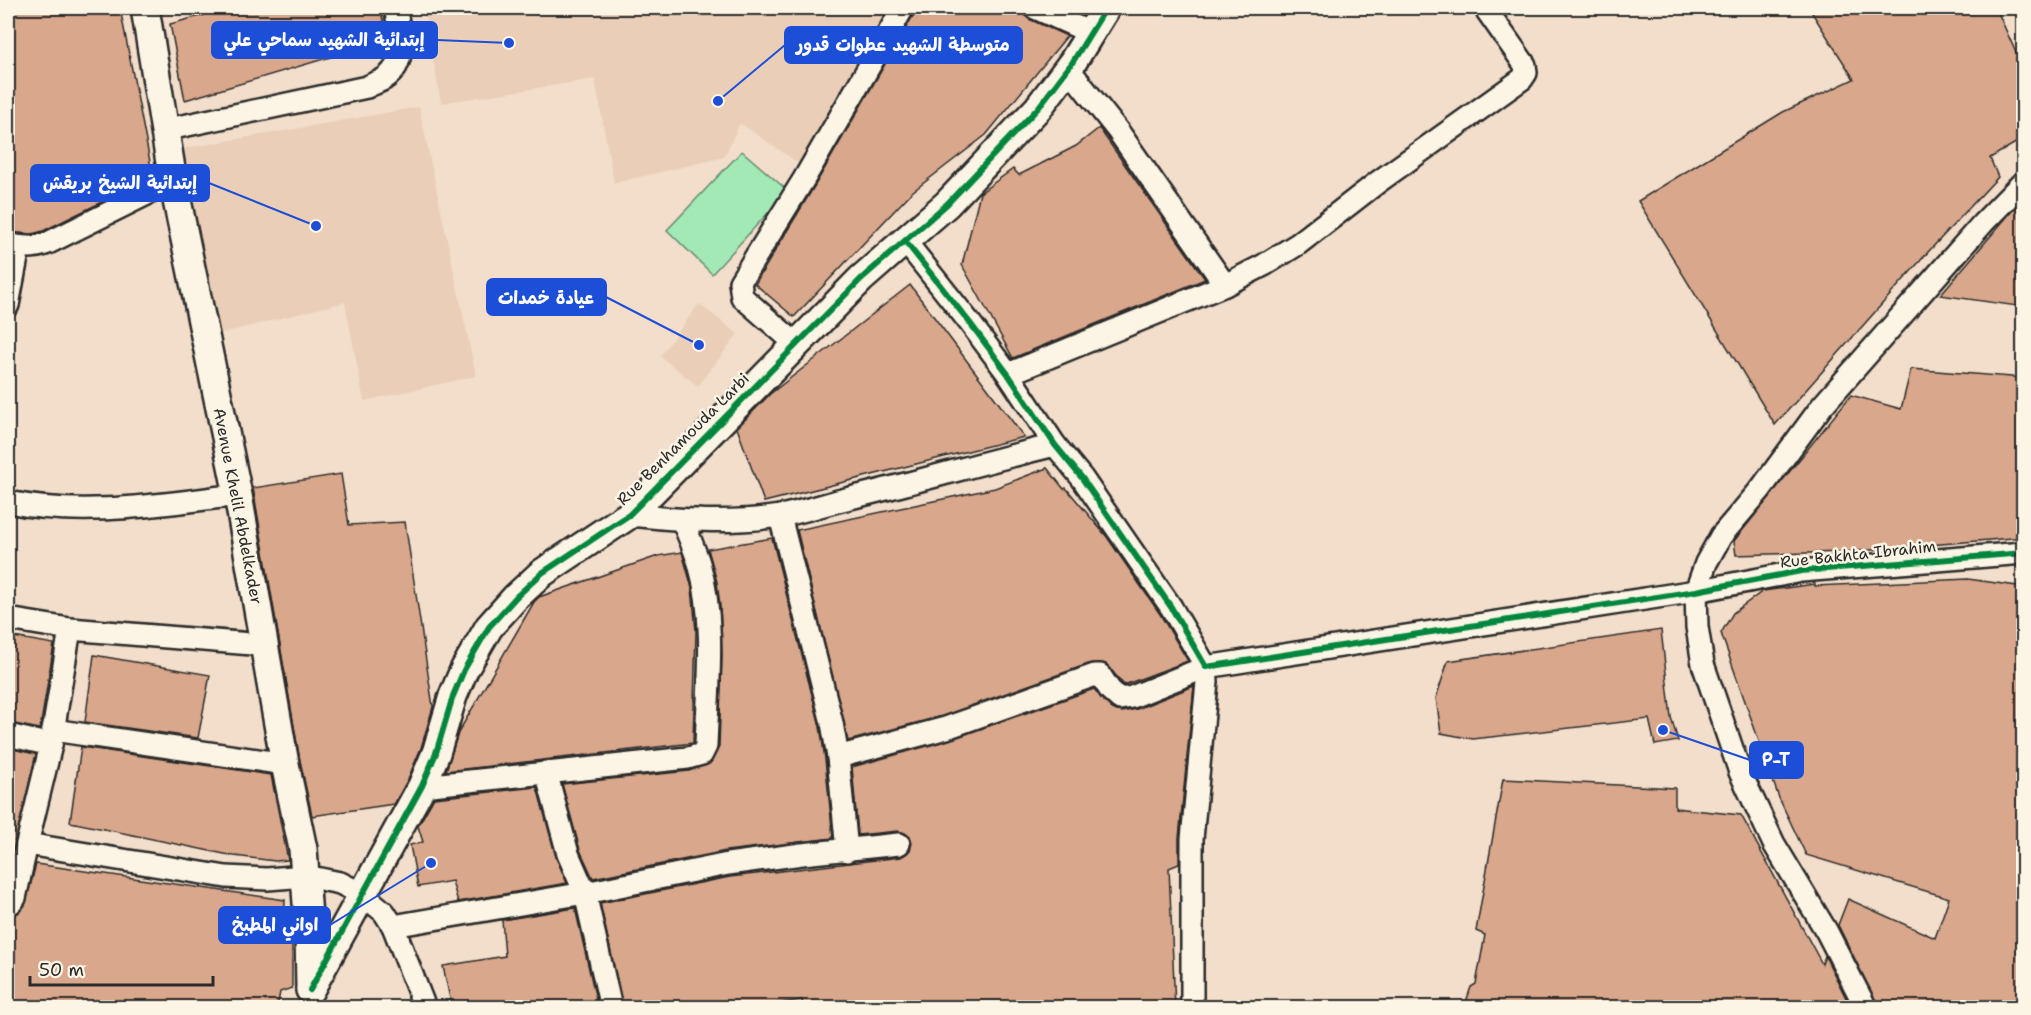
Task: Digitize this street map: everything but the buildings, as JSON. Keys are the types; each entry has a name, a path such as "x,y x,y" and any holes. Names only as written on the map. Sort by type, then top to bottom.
{"street":[{"name":"Avenue Khelil Abdelkader","path":"145,8 173,181 238,495 306,876 308,999"},
{"path":"164,130 367,87 385,79 397,66 400,54 400,34 395,8"},
{"path":"796,344 742,297 740,282 804,179 903,8"},
{"path":"1035,8 1091,33"},
{"name":"Rue Benhamouda Larbi","path":"308,999 362,894 422,786 436,753 453,696 464,670 489,627 542,573 629,515 861,279 947,204 1038,108 1068,68 1106,8"},
{"path":"1008,374 1225,285 1264,265 1298,244 1378,182 1521,79 1526,73 1525,65 1485,8"},
{"path":"1068,68 1118,130 1225,285"},
{"path":"8,305 13,246 39,246 48,243 173,181"},
{"path":"1866,1008 1827,932 1774,844 1740,772 1703,664 1697,627 1696,591 1706,563 1721,536 1760,490 1822,406 2024,181"},
{"path":"905,241 1008,374 1055,445 1082,478 1133,550 1177,616 1206,667 1207,682 1192,839 1192,1008"},
{"path":"629,515 682,520 780,516 890,489 979,462 1055,445"},
{"path":"8,502 45,509 110,510 238,495"},
{"path":"780,516 816,657 838,757 847,850"},
{"path":"422,786 688,758 697,756 705,750 709,690 708,614 699,563 682,520"},
{"name":"Rue Bakhta Ibrahim","path":"838,757 946,728 1095,675 1100,675 1110,690 1120,699 1132,697 1206,667 1696,591 1801,571 2024,553"},
{"path":"8,619 70,629 264,645"},
{"path":"8,904 15,898 52,737 70,629"},
{"path":"8,735 52,737 285,764"},
{"path":"546,772 568,854 585,893 611,1008"},
{"path":"27,844 226,877 267,879 306,876 340,883 362,894 384,912 393,926 425,1008"},
{"path":"393,926 585,893 728,864 899,844"}],"shaded area":[{"path":"424,8 891,8 801,165 740,123 724,157 614,183 595,79 441,103"},
{"path":"419,107 476,376 364,401 345,302 207,337 176,150"},
{"path":"699,304 738,334 698,386 660,356"}],"green space":[{"path":"742,151 788,191 712,274 667,230"}],"cycle path":[{"path":"310,990 422,786 436,753 453,696 464,670 489,627 542,573 629,515 861,279 947,204 1038,108 1072,63 1106,8"},
{"path":"905,241 970,323 1008,374 1055,445 1082,478 1171,607 1206,667 1696,591 1801,571 2024,553"}],"place":[{"name":"إبتدائية الشهيد سماحي علي","path":"509,43"},
{"name":"متوسطة الشهيد عطوات قدور","path":"718,101"},
{"name":"إبتدائية الشيخ بريقش","path":"316,226"},
{"name":"عيادة خمدات","path":"699,345"},
{"name":"P-T","path":"1663,730"},
{"name":"اواني المطبخ","path":"431,863"}]}
